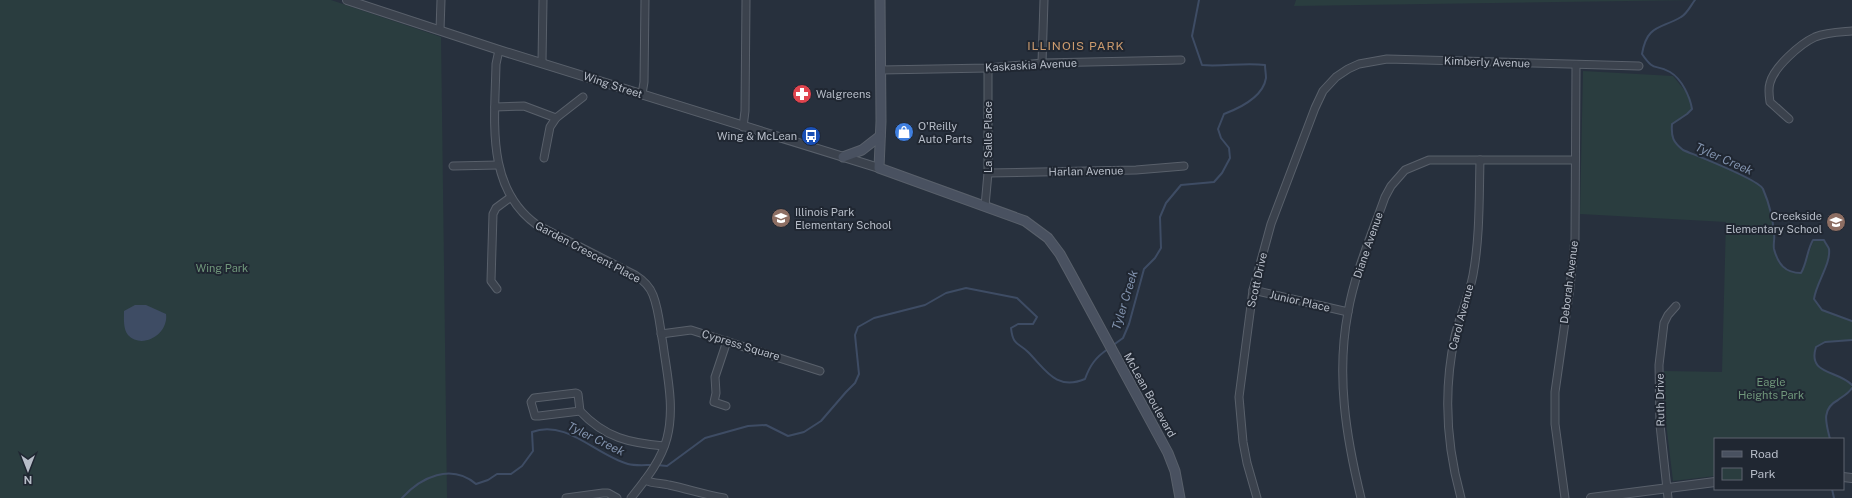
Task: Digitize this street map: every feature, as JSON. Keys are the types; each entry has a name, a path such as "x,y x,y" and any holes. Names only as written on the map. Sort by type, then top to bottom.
{"main road":[{"path":"879,168 881,70 880,0"},
{"path":"843,157 862,150 880,136"},
{"name":"McLean Boulevard","path":"879,168 1025,221 1048,238 1068,267 1168,453 1175,471 1180,498"}],"street":[{"name":"Wing Street","path":"347,0 369,4 499,50 542,62 743,127 879,168"},
{"path":"440,30 441,0"},
{"path":"542,62 543,0"},
{"path":"642,94 644,82 645,0"},
{"path":"743,127 745,111 746,0"},
{"path":"1042,63 1044,0"},
{"path":"1790,118 1770,102 1770,84 1777,68 1805,43 1816,37 1829,33 1852,31"},
{"name":"Garden Crescent Place","path":"499,50 496,64 495,144 498,165 511,197 525,215 537,225 642,279 654,296 671,406 669,431 660,457 647,478 631,498"},
{"name":"Kimberly Avenue","path":"1338,75 1359,64 1387,59 1639,66"},
{"name":"Kaskaskia Avenue","path":"881,70 988,68 1042,63 1181,60"},
{"name":"Deborah Avenue","path":"1565,498 1555,424 1555,392 1573,264 1575,239 1576,65"},
{"name":"La Salle Place","path":"985,206 988,173 988,68"},
{"name":"Scott Drive","path":"1257,498 1247,463 1239,409 1240,383 1253,290 1271,224 1315,108 1323,91 1338,75"},
{"path":"544,158 550,127 556,118 583,97"},
{"path":"495,108 524,106 556,118"},
{"name":"Diane Avenue","path":"1361,498 1350,454 1343,396 1344,350 1348,312 1362,261 1385,197 1398,178 1414,165 1429,160 1575,160"},
{"name":"Carol Avenue","path":"1461,498 1454,472 1449,442 1447,413 1448,379 1456,334 1469,290 1476,254 1480,160"},
{"path":"453,166 498,165"},
{"name":"Harlan Avenue","path":"988,173 1136,170 1184,166"},
{"path":"497,289 491,281 492,218 496,208 511,197"},
{"name":"Junior Place","path":"1253,290 1348,312"},
{"name":"Ruth Drive","path":"1668,498 1660,425 1659,365 1664,323 1668,314 1676,306"},
{"name":"Cypress Square","path":"661,334 691,330 820,371"},
{"path":"726,406 714,402 716,393 715,377 727,341"},
{"path":"580,411 535,416 531,402 534,398 576,393 578,394 580,411 596,427 628,441 664,446"},
{"path":"647,478 654,483 667,485 690,492 724,498"},
{"path":"1591,498 1714,482"},
{"path":"566,498 608,493 617,498"}],"green space":[{"name":"Wing Park","path":"0,0 331,0 441,37 447,498 0,498"},
{"path":"1296,0 1698,0 1294,6"},
{"name":"Eagle Heights Park","path":"1583,71 1673,76 1690,97 1692,109 1680,120 1672,124 1672,136 1675,142 1683,150 1739,174 1759,185 1763,189 1772,217 1774,249 1783,267 1795,273 1801,273 1814,240 1824,240 1829,249 1828,261 1817,287 1814,299 1822,310 1852,321 1852,340 1825,342 1816,347 1814,356 1816,363 1825,371 1846,380 1852,385 1850,391 1831,405 1828,412 1827,423 1830,438 1714,438 1714,476 1673,481 1664,406 1664,371 1722,372 1726,222 1580,214"}],"water":[{"path":"135,305 146,305 166,314 166,321 163,328 153,338 140,341 134,339 126,333 124,311"}],"waterway":[{"name":"Tyler Creek","path":"1112,346 1123,338 1129,324 1144,269 1155,258 1161,248 1160,217 1166,203 1181,185 1214,182 1222,173 1230,158 1229,148 1221,138 1218,129 1224,114 1237,109 1256,96 1264,85 1266,78 1265,65 1202,65 1192,36 1199,0"},
{"name":"Tyler Creek","path":"1695,0 1683,16 1651,32 1644,44 1642,54 1652,66 1665,69 1674,75 1682,84 1689,99 1692,109 1672,124 1673,139 1683,150 1739,174 1759,185 1763,189 1772,217 1774,249 1783,267 1795,273 1801,273 1813,240 1824,240 1829,249 1828,261 1817,287 1814,299 1822,310 1852,321"},
{"name":"Tyler Creek","path":"657,465 667,466 705,438 748,426 766,425 788,436 804,432 821,421 855,383 859,374 855,335 858,327 874,318 925,305 946,293 966,288 1017,298 1037,317 1033,324 1018,324 1011,328 1013,338 1016,343 1028,352 1046,372 1059,380 1075,382 1085,379 1094,362 1108,349"},
{"name":"Tyler Creek","path":"1852,340 1825,342 1816,347 1814,356 1816,363 1825,371 1846,380 1852,385"},
{"name":"Tyler Creek","path":"1830,438 1826,422 1827,412 1833,404 1852,388"},
{"name":"Tyler Creek","path":"402,498 418,484 437,475 457,474 476,484 488,480 497,474 511,474 522,466 533,451 532,432 545,429 557,430 569,434 616,460 628,464 653,465"},
{"name":"Tyler Creek","path":"1832,490 1834,498"}],"place":[{"name":"Walgreens","path":"802,94"},
{"name":"O'Reilly Auto Parts","path":"904,132"},
{"name":"Wing & McLean","path":"811,136"},
{"name":"Illinois Park Elementary School","path":"781,218"},
{"name":"Creekside Elementary School","path":"1836,222"}],"district":[{"name":"ILLINOIS PARK","path":"1076,46"}]}
